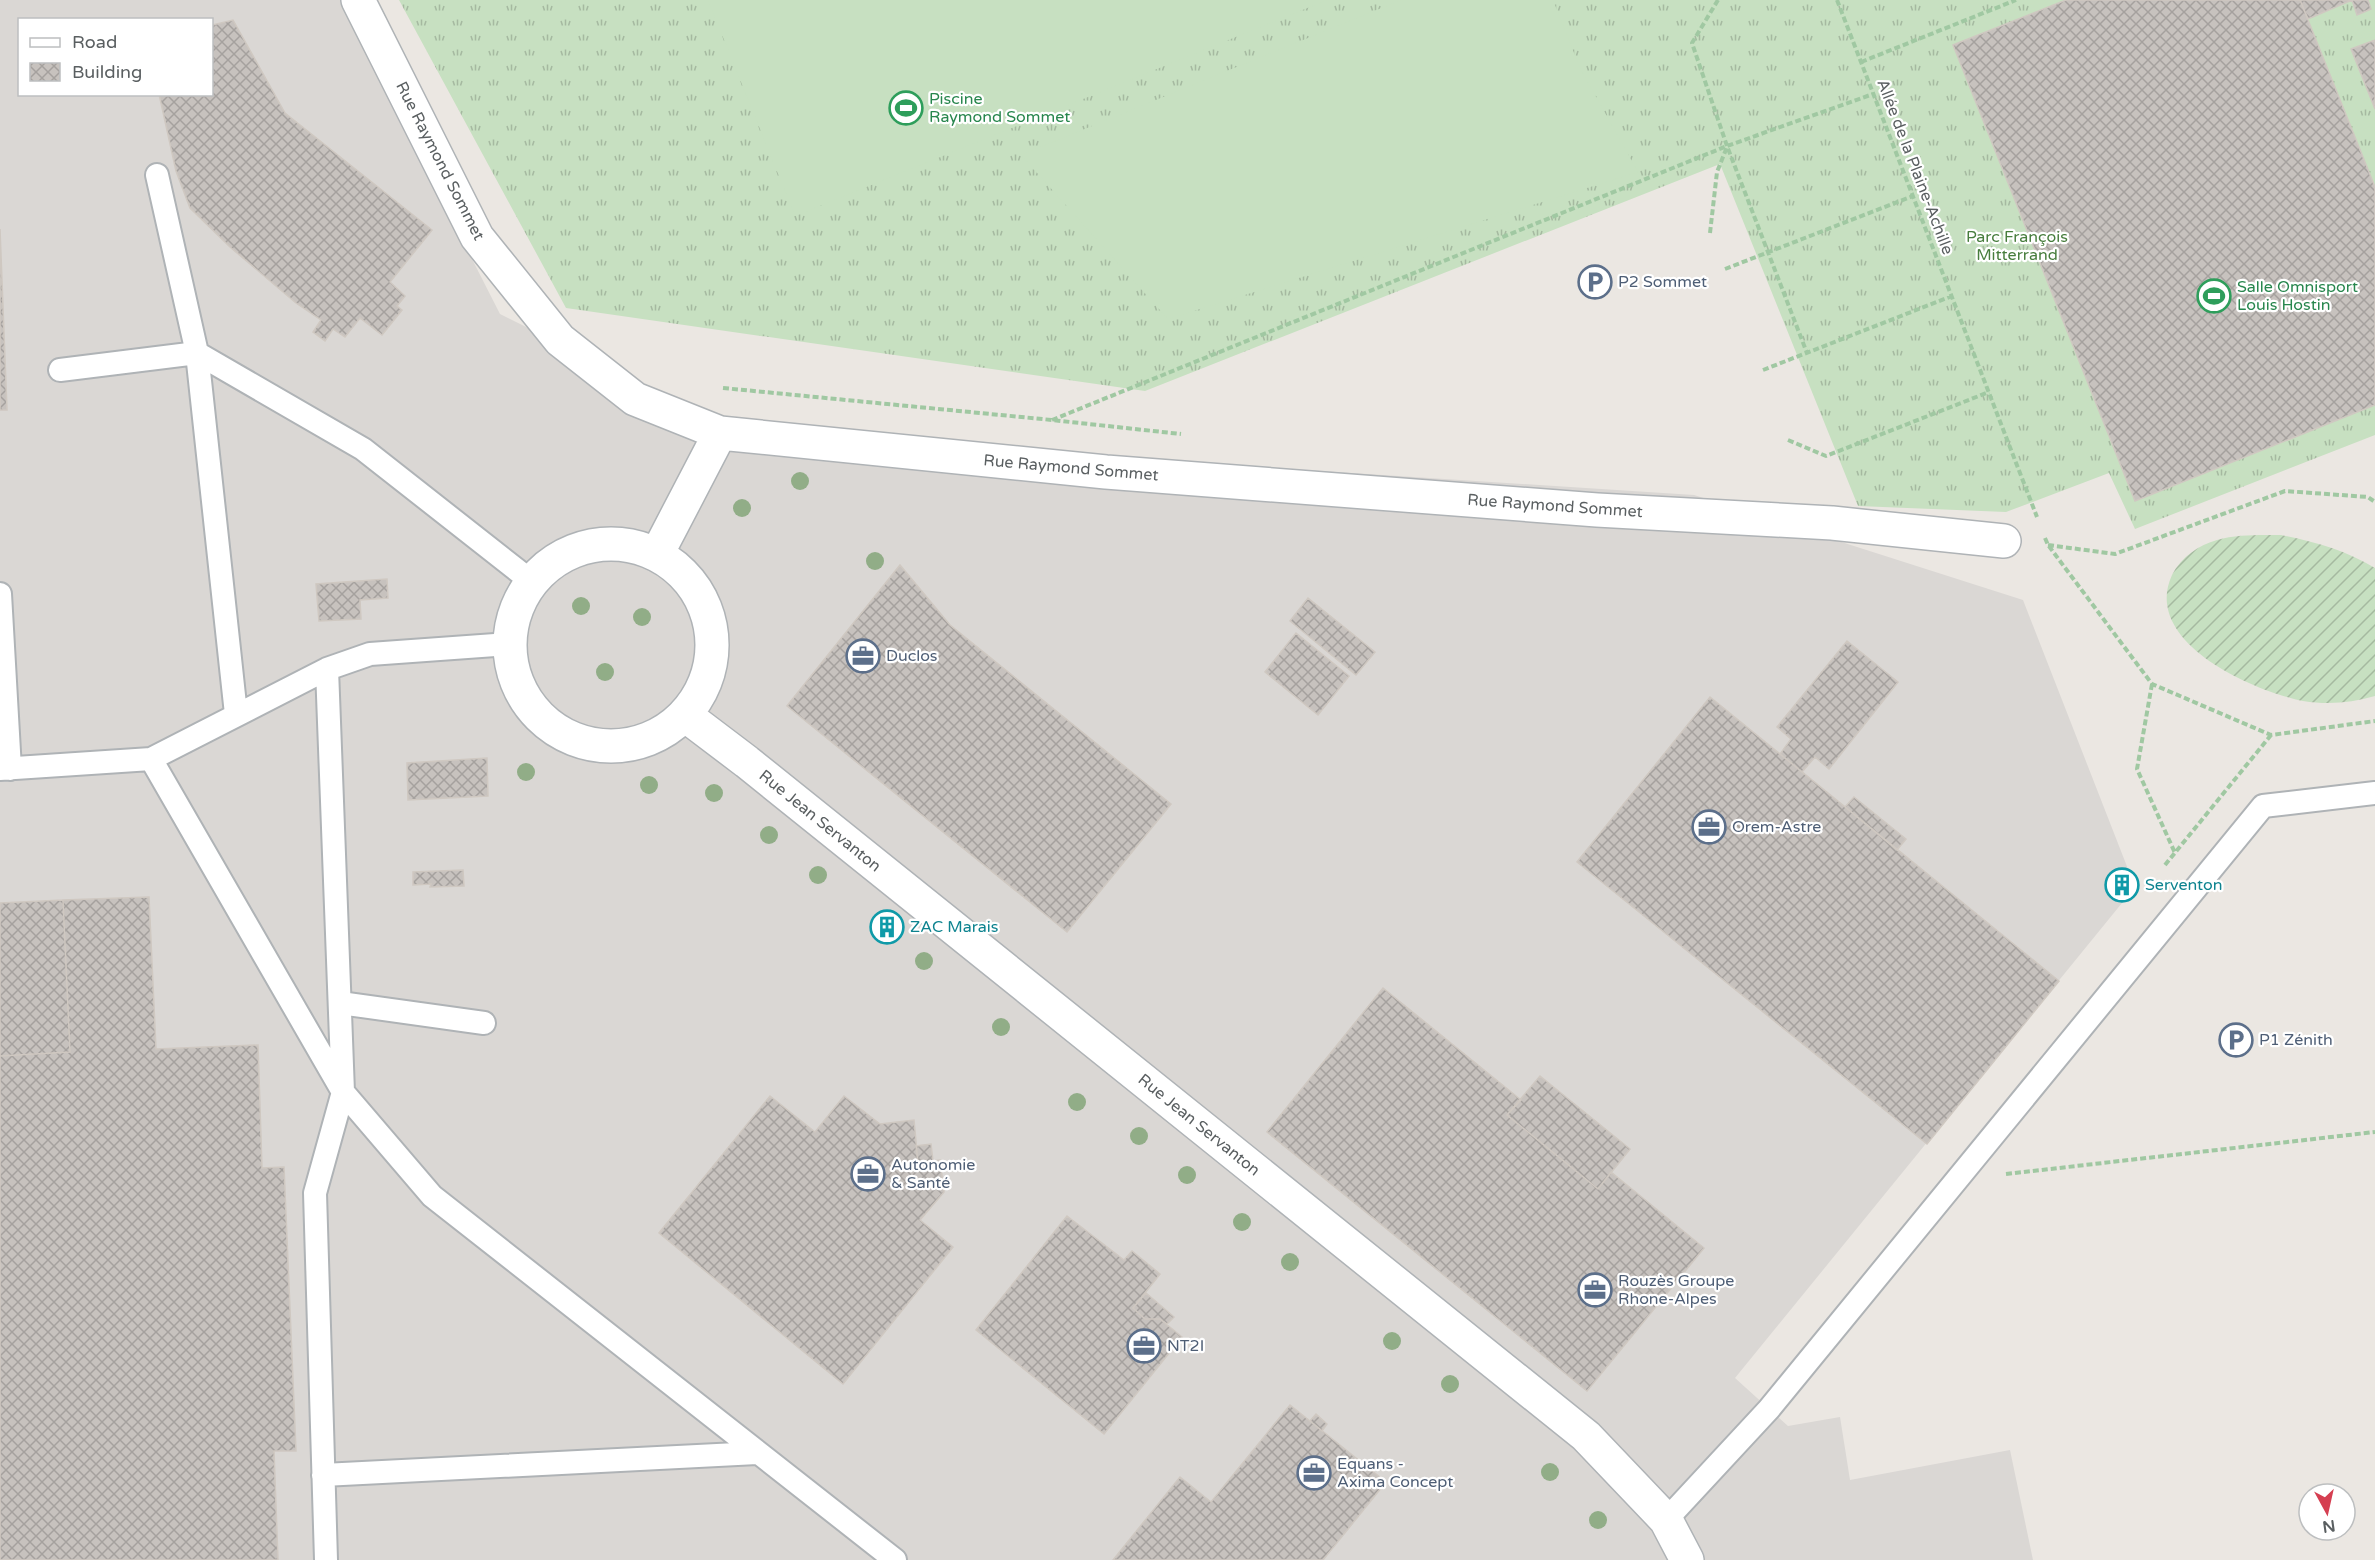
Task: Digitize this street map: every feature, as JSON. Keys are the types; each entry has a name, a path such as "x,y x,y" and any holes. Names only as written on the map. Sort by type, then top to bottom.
{"street":[{"name":"Rue Raymond Sommet","path":"358,0 477,237 560,340 635,399 705,427 1106,472 1597,510 1832,523 2004,541"},
{"path":"657,554 705,427"},
{"path":"624,544 657,554 682,573 701,597 711,627 712,659 703,689 685,715 657,735 624,745 590,744 557,732 531,709 514,679 508,644 514,610 531,581 557,558 590,545 624,544"},
{"name":"Rue Jean Servanton","path":"685,715 766,777 1586,1436 1666,1520 1687,1560"}],"lane":[{"path":"157,175 197,353 236,714"},
{"path":"60,370 197,353 363,448 531,581"},
{"path":"0,594 5,769 151,759 327,669 370,654 508,644"},
{"path":"326,1560 315,1193 343,1092 327,669"},
{"path":"151,759 343,1092 432,1196 895,1560"},
{"path":"1666,1520 1769,1409 2263,806 2375,794"},
{"path":"340,1003 484,1023"},
{"path":"323,1475 757,1453"}],"path":[{"path":"1719,0 1692,43 1727,146 1807,353"},
{"name":"Allée de la Plaine-Achille","path":"1837,0 2040,523"},
{"path":"1861,62 2016,0"},
{"path":"1053,420 1727,146 1873,94"},
{"path":"1710,233 1717,172 1727,146"},
{"path":"1725,268 1913,196"},
{"path":"1763,370 1952,296"},
{"path":"705,427 723,388 1185,435"},
{"path":"1788,440 1826,456 1989,392"},
{"path":"2048,545 2115,554 2285,491 2368,497 2375,502"},
{"path":"2044,534 2048,545 2152,684 2271,735 2375,721"},
{"path":"2152,684 2137,769 2175,853"},
{"path":"1957,1180 2375,1132"}],"shaded area":[{"path":"0,0 340,0 500,314 742,434 1694,495 2023,600 2135,887 1735,1378 1788,1426 1840,1417 1850,1480 2010,1450 2033,1560 0,1560 0,410 7,409 0,229"}],"green space":[{"name":"Parc François Mitterrand","path":"399,0 2375,0 2375,435 2135,529 2109,473 2006,512 1858,506 1720,164 1145,391 566,308"},
{"name":"Piscine Raymond Sommet","path":"708,0 1327,0 795,216"},
{"path":"1401,0 1553,0 1580,68 1638,172 1168,319 1021,155"},
{"path":"2281,535 2330,547 2375,568 2375,696 2339,703 2321,703 2303,701 2257,687 2207,659 2187,642 2172,622 2167,599 2172,575 2191,553 2210,542 2225,538"}],"building":[{"name":"Salle Omnisport Louis Hostin","path":"2066,0 2300,0 2375,187 2375,405 2135,501 1953,45"},
{"path":"2300,0 2352,0 2308,19"},
{"path":"2352,0 2368,0 2371,9 2357,15"},
{"path":"233,20 285,113 432,230 390,282 405,296 397,306 402,310 382,335 360,318 345,337 333,329 325,341 313,332 321,320 296,303 230,247 190,208 176,171 159,96 213,96 213,25"},
{"path":"2375,40 2375,109 2351,49"},
{"path":"0,229 7,410 0,410"},
{"path":"900,565 950,625 1171,804 1067,932 787,706"},
{"path":"387,579 388,598 360,600 361,619 319,621 316,584"},
{"path":"1308,598 1375,652 1356,675 1290,621"},
{"path":"1296,633 1349,676 1318,715 1265,672"},
{"path":"1847,641 1898,682 1829,769 1815,757 1802,772 1780,754 1791,739 1777,727"},
{"path":"1710,697 2059,981 1927,1144 1577,862"},
{"path":"487,758 488,796 408,800 407,763"},
{"path":"1854,797 1906,839 1897,850 1845,807"},
{"path":"463,870 464,886 413,885 413,872"},
{"name":"Serventon","path":"2124,870 2136,880 2120,900 2109,890"},
{"path":"149,897 156,1049 258,1045 262,1168 284,1167 296,1451 274,1451 278,1560 0,1560 0,1056 70,1052 63,900"},
{"path":"63,900 70,1052 0,1056 0,903"},
{"name":"ZAC Marais","path":"884,916 899,928 889,939 874,927"},
{"path":"1383,988 1521,1100 1507,1115 1598,1189 1611,1172 1704,1248 1587,1391 1267,1132"},
{"path":"1540,1076 1630,1149 1598,1189 1507,1115"},
{"path":"770,1096 815,1132 844,1096 880,1124 914,1120 918,1163 940,1160 944,1192 920,1220 953,1247 843,1384 659,1233"},
{"path":"931,1144 933,1161 918,1163 916,1146"},
{"path":"1067,1216 1124,1260 1132,1251 1160,1274 1133,1308 1145,1319 1160,1319 1182,1337 1104,1434 976,1330"},
{"path":"1146,1293 1174,1317 1167,1324 1160,1319 1145,1319 1133,1308"},
{"path":"1290,1405 1386,1482 1323,1560 1113,1560 1180,1477 1211,1502"},
{"path":"1316,1414 1327,1424 1322,1431 1310,1421"}],"place":[{"name":"Piscine Raymond Sommet","path":"906,108"},
{"name":"P2 Sommet","path":"1595,282"},
{"name":"Salle Omnisport Louis Hostin","path":"2214,296"},
{"name":"Duclos","path":"863,656"},
{"name":"Orem-Astre","path":"1709,827"},
{"name":"Serventon","path":"2122,885"},
{"name":"ZAC Marais","path":"887,927"},
{"name":"P1 Zénith","path":"2236,1040"},
{"name":"Autonomie & Santé","path":"868,1174"},
{"name":"Rouzès Groupe Rhone-Alpes","path":"1595,1290"},
{"name":"NT2I","path":"1144,1346"},
{"name":"Equans - Axima Concept","path":"1314,1473"}]}
